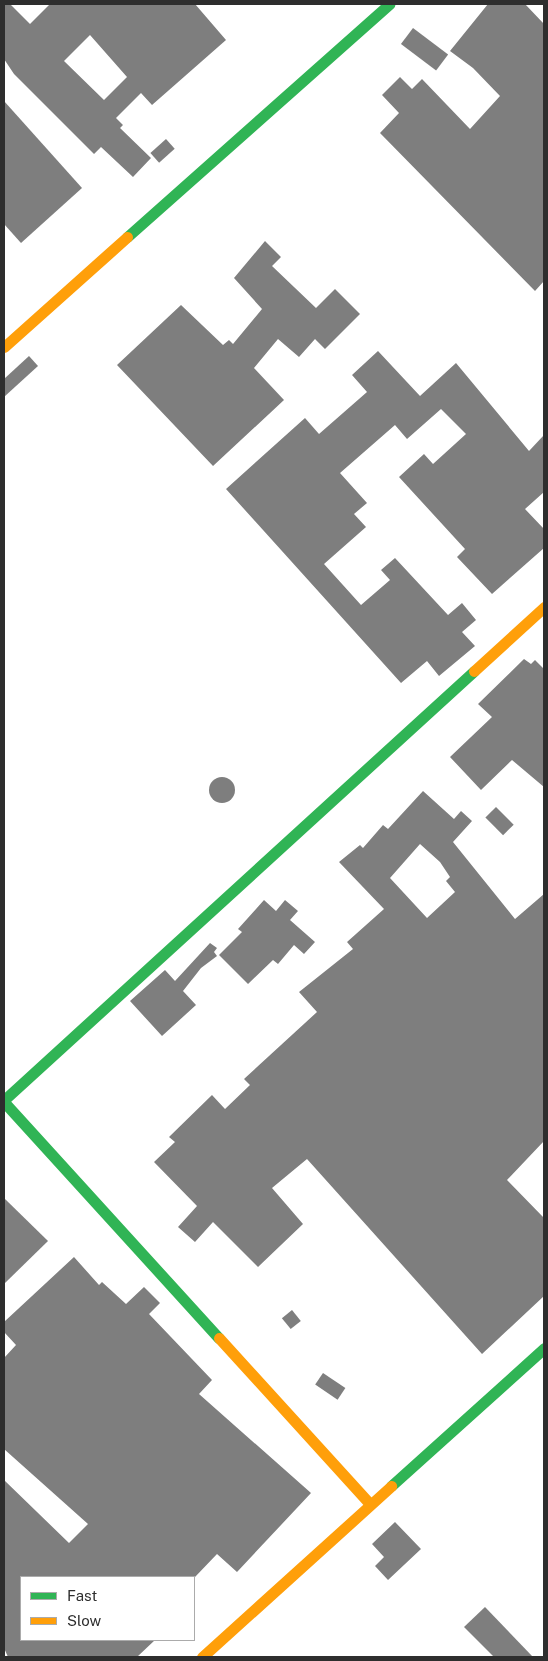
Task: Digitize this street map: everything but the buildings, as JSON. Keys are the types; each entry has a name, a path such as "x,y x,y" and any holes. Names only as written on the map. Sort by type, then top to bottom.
{"street":[{"path":"4,347 389,4"},
{"path":"370,1504 4,1101 544,607"},
{"path":"202,1657 544,1348"}],"traffic: fast":[{"path":"127,237 389,4"},
{"path":"4,1100 474,671"},
{"path":"4,1102 219,1338"},
{"path":"391,1486 544,1348"}],"traffic: slow":[{"path":"4,347 127,237"},
{"path":"474,671 544,607"},
{"path":"219,1338 370,1504"},
{"path":"202,1657 391,1486"}]}
